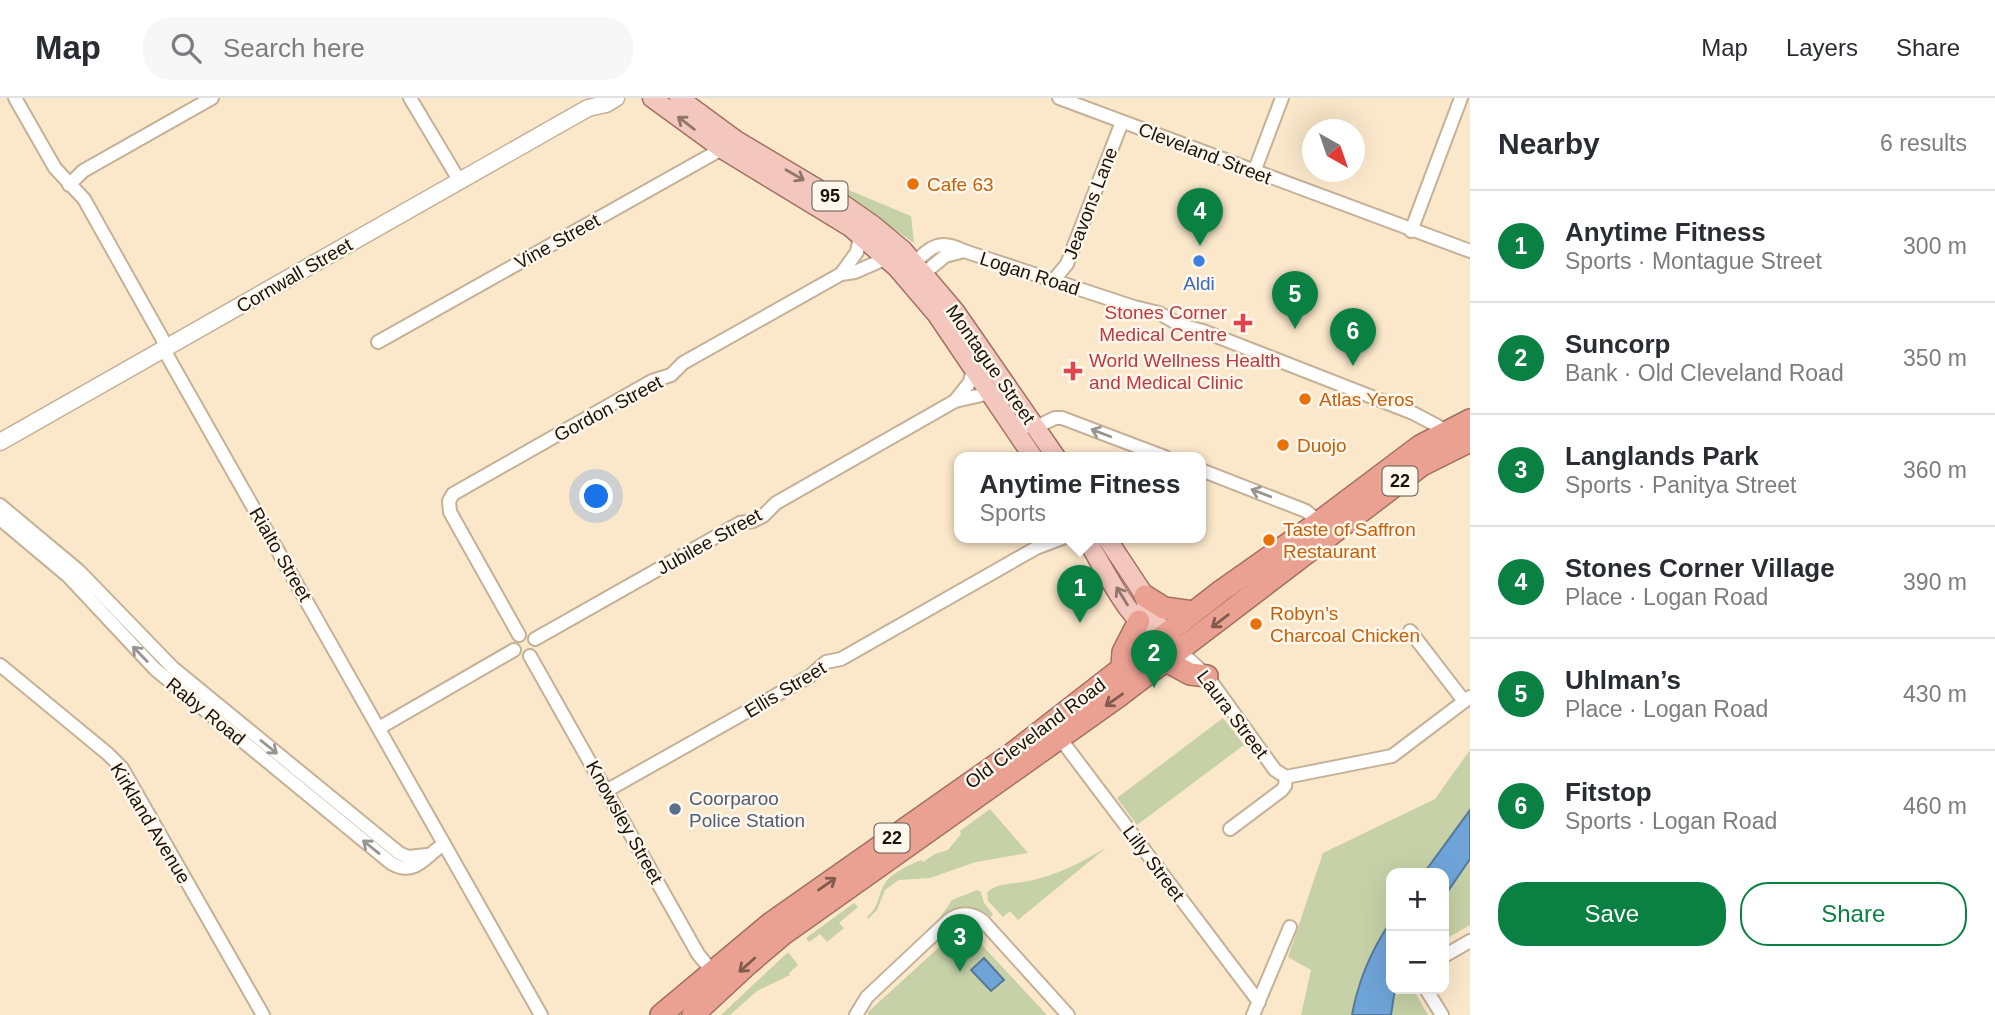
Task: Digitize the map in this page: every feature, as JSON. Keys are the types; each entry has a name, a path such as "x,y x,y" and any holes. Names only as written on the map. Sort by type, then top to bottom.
{"highway":[{"name":"22","path":"1447,431 1470,420"},
{"name":"Old Cleveland Road","path":"1055,731 1122,666 1161,636 1420,446 1447,431"},
{"name":"Old Cleveland Road","path":"661,1015 769,945 1055,731 1173,656 1422,465 1470,441"},
{"path":"1145,596 1169,609 1193,612"},
{"path":"1122,666 1123,652 1139,621"},
{"path":"1173,656 1190,674 1207,676"},
{"name":"Old Cleveland Road","path":"693,1015 718,978"}],"main road":[{"name":"Cornwall Street","path":"0,442 592,103 606,104 616,98"},
{"name":"95","path":"652,98 729,145 814,203 887,258 913,273"},
{"name":"95","path":"683,100 729,145 841,202 880,231 913,273"},
{"name":"Montague Street","path":"913,273 942,322 1030,452"},
{"name":"Montague Street","path":"913,273 963,322 1053,452"},
{"path":"1088,543 1139,621 1161,636"},
{"path":"1110,543 1145,596 1147,611 1173,656"}],"street":[{"name":"Rialto Street","path":"15,98 55,168 84,199 162,338 165,349 541,1015"},
{"path":"69,185 83,171 212,98"},
{"path":"410,98 459,180"},
{"name":"Cleveland Street","path":"1059,98 1100,107 1122,122 1470,251"},
{"path":"1254,172 1282,98"},
{"path":"1411,230 1461,98"},
{"name":"Jeavons Lane","path":"1053,281 1068,264 1122,122"},
{"name":"Vine Street","path":"378,342 729,145"},
{"path":"841,274 855,257 860,236"},
{"name":"Logan Road","path":"913,273 944,256 964,251 1159,313 1180,325 1203,331 1413,413 1447,431 1461,434 1470,432"},
{"name":"Gordon Street","path":"519,635 452,517 449,501 456,492 652,381 671,375 682,363 841,274 855,272 887,258"},
{"name":"Jubilee Street","path":"955,401 971,382 974,368"},
{"name":"Jubilee Street","path":"535,639 740,523 763,516 776,502 955,401 990,393"},
{"path":"1011,425 1036,427 1055,418 1062,418 1152,452"},
{"path":"1206,472 1306,511 1319,522"},
{"name":"Raby Road","path":"0,505 79,571 160,657 299,772 399,853 408,857 427,855"},
{"name":"Raby Road","path":"0,519 68,576 155,669 391,863 409,869 444,844"},
{"name":"Ellis Street","path":"1036,548 1041,543"},
{"name":"Ellis Street","path":"606,790 810,676 819,666 846,656 1049,543"},
{"path":"1230,829 1283,788 1286,777 1392,756 1467,699 1410,631"},
{"path":"530,634 535,639 537,647 530,656 523,657 514,650 513,643 519,635 530,634"},
{"path":"379,728 514,650"},
{"name":"Knowsley Street","path":"530,656 698,954 718,978"},
{"name":"Kirkland Avenue","path":"0,665 118,762 262,1015"},
{"name":"Laura Street","path":"1207,676 1275,770 1286,777"},
{"name":"Lilly Street","path":"1055,731 1259,1002"},
{"path":"856,1015 867,997 948,921 956,915 968,914 988,925 1068,1015"},
{"path":"1253,1015 1290,927"},
{"path":"1449,954 1470,941"},
{"path":"1429,994 1442,1015"}],"green space":[{"path":"834,184 911,216 914,243 834,187"},
{"path":"1223,718 1244,745 1137,825 1117,798"},
{"path":"1470,750 1470,810 1428,868 1386,868 1386,928 1357,988 1352,1015 1301,1015 1311,970 1288,957 1323,853 1435,799"},
{"path":"990,809 1028,853 976,862 930,878 899,880 885,890 877,910 868,919 890,878 899,870 948,850 961,834 960,831"},
{"path":"1107,847 1018,920 1010,911 1003,917 988,901 987,893 995,887 1050,875"},
{"path":"1470,859 1470,925 1449,937 1449,931 1449,890"},
{"path":"977,890 981,892 984,903 993,914 991,917 977,909 962,907 949,912 937,922 952,900"},
{"path":"854,903 858,907 839,923 844,928 827,942 820,934 809,942 806,938"},
{"path":"966,928 1047,1015 868,1015 868,1012 958,930"},
{"path":"788,952 798,965 790,975 757,991 730,1015 721,1015"},
{"path":"1394,994 1416,994 1428,1015 1391,1015"}],"water":[{"path":"1470,810 1470,859 1449,890 1449,868 1428,868"},
{"path":"1386,929 1386,994 1394,994 1391,1015 1352,1015 1358,990"},
{"path":"984,958 1004,980 991,991 971,970"}],"place":[{"name":"Cafe 63","path":"913,184"},
{"name":"Stones Corner Village","path":"1200,246"},
{"name":"Aldi","path":"1199,261"},
{"name":"Stones Corner Medical Centre","path":"1243,323"},
{"name":"Uhlman’s","path":"1295,329"},
{"name":"Fitstop","path":"1353,366"},
{"name":"World Wellness Health and Medical Clinic","path":"1073,371"},
{"name":"Atlas Yeros","path":"1305,399"},
{"name":"Duojo","path":"1283,445"},
{"name":"Taste of Saffron Restaurant","path":"1269,540"},
{"name":"Anytime Fitness","path":"1080,623"},
{"name":"Robyn’s Charcoal Chicken","path":"1256,624"},
{"name":"Suncorp","path":"1154,688"},
{"name":"Coorparoo Police Station","path":"675,809"},
{"name":"Langlands Park","path":"960,972"}]}
